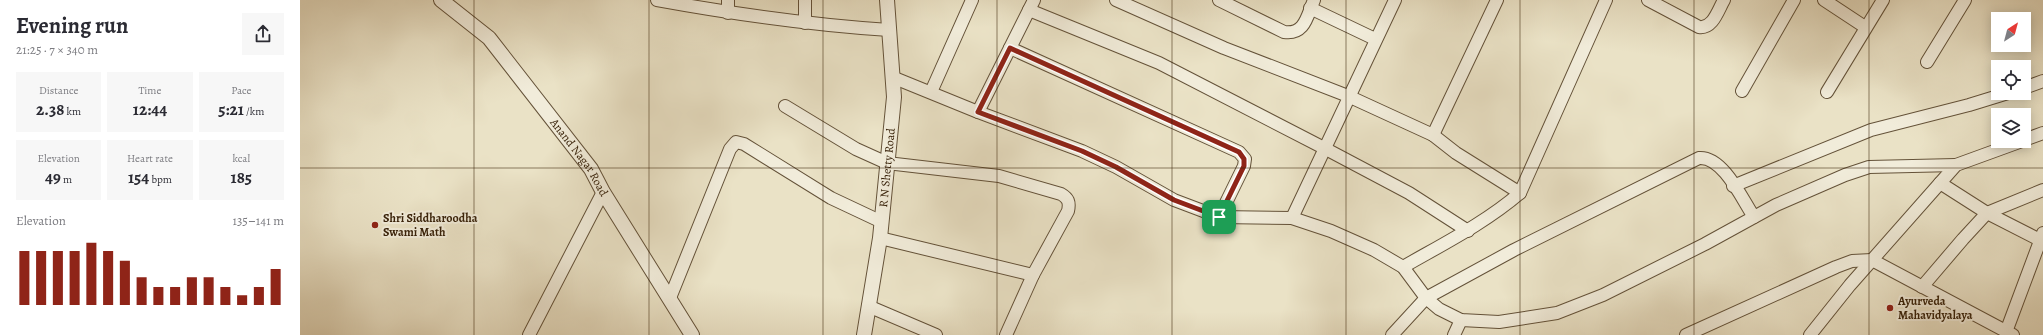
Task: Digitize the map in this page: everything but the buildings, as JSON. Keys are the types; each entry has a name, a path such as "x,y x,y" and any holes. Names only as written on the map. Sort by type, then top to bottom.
{"street":[{"name":"Anand Nagar Road","path":"441,0 489,38 591,169 603,192 692,335"},
{"path":"656,0 728,13 805,23 889,30"},
{"path":"728,0 728,13"},
{"path":"805,0 805,23"},
{"name":"R N Shetty Road","path":"864,335 880,238 894,97 887,0"},
{"path":"931,92 972,0"},
{"path":"1116,0 1224,48 1348,96 1433,135 1456,153 1520,193"},
{"path":"1292,218 1348,96 1395,0"},
{"path":"1433,135 1497,0"},
{"path":"1405,270 1504,207 1520,193 1606,0"},
{"path":"1648,0 1699,26 1704,27 1713,20 1724,0"},
{"path":"1742,91 1794,0"},
{"path":"1824,0 1865,27"},
{"path":"1827,92 1882,0"},
{"path":"1927,62 1965,0"},
{"path":"1223,1 1284,32 1293,33 1300,30 1312,4 1375,39"},
{"path":"978,112 1031,5 1158,63 1324,148 1409,193 1468,231"},
{"path":"1010,48 1239,152 1244,159 1244,166 1219,217"},
{"path":"892,77 978,112 1082,151 1116,167 1174,200 1219,217 1292,218 1331,231 1374,250 1405,270 1423,293 1439,308 1461,320 1500,322 1557,313 1603,295 1705,244 1776,205 1845,175 1869,167 1956,165 2003,148"},
{"path":"2031,85 2043,81"},
{"path":"1733,186 1871,130 1991,98"},
{"path":"785,106 856,149 887,163 999,176 1061,194 1067,198 1069,204 1068,211 1033,275 1006,335"},
{"path":"2031,138 2043,133"},
{"path":"670,298 730,149 736,142 744,144 831,198 882,222"},
{"path":"1392,335 1423,293 1514,250 1699,158 1706,158 1714,161 1721,167 1754,217"},
{"path":"1810,335 1872,260 1956,165"},
{"path":"1686,335 1836,267 1852,261 1872,260 2010,334 2042,236 1987,213 1940,183"},
{"path":"1922,287 1962,239 1987,213 2015,200 2043,190"},
{"path":"529,335 603,192"},
{"path":"880,238 1033,275"},
{"path":"868,306 936,335"},
{"path":"1454,335 1461,320"}],"place":[{"name":"Shri Siddharoodha Swami Math","path":"375,225"},
{"name":"Ayurveda Mahavidyalaya","path":"1890,308"}],"route":[{"path":"1010,48 1239,152 1244,159 1244,166 1219,217 1174,200 1116,167 1082,151 978,112 1010,48"}]}
